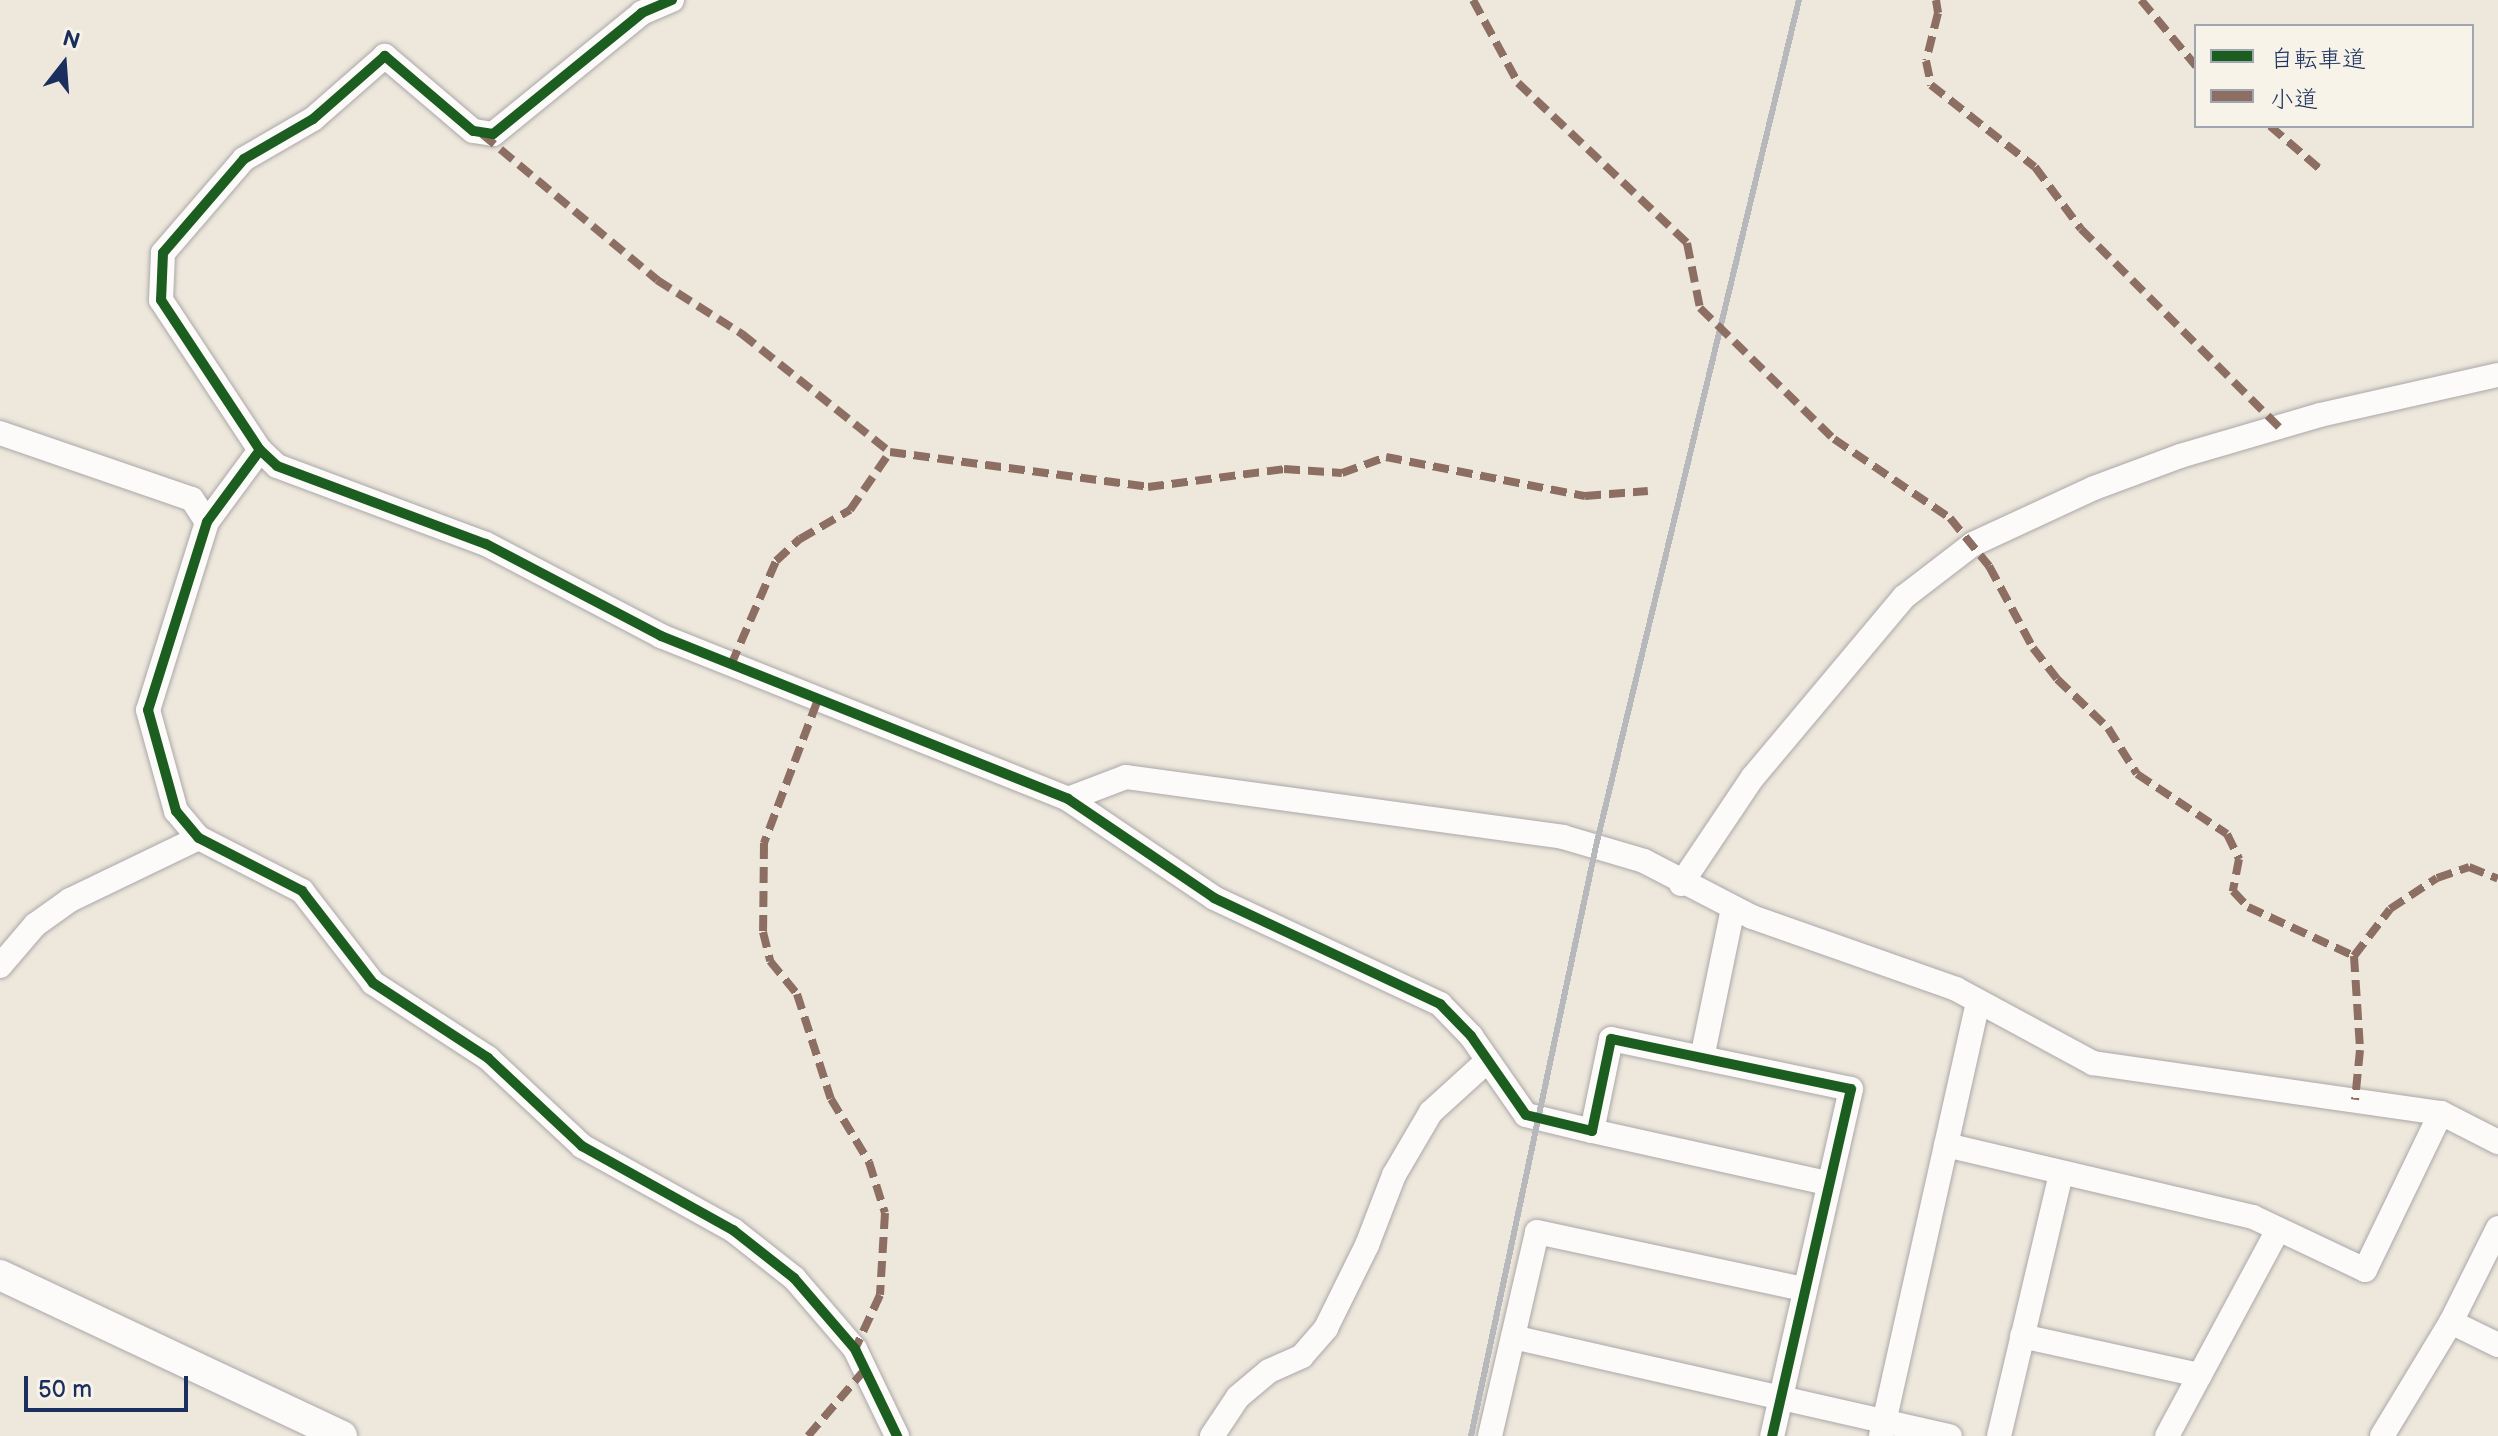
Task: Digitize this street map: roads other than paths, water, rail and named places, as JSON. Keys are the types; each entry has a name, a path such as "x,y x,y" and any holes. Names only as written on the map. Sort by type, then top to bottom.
{"main road":[{"path":"0,1275 342,1436"}],"street":[{"path":"672,0 642,13 493,134 473,131 385,56 313,119 231,171 163,253 161,300 260,450 277,466 486,544 661,636 1068,799 1214,898 1440,1004 1526,1115 1826,1183"},
{"path":"1681,884 1753,777 1904,597 1973,544 2094,488 2180,456 2320,415 2498,375"},
{"path":"0,433 192,499 207,522"},
{"path":"260,450 207,522 148,710 176,811 199,838 302,891 373,983 488,1058 582,1146 733,1230 794,1278 855,1349 897,1436"},
{"path":"1068,799 1126,777 1563,837 1644,861 1681,884 1733,908 1956,989 2093,1063 2441,1113 2498,1142"},
{"path":"0,966 35,925 70,900 199,838"},
{"path":"1702,1058 1733,908"},
{"path":"1883,1429 1978,1002"},
{"path":"1592,1131 1611,1039 1851,1089 1826,1183 1772,1436"},
{"path":"1212,1436 1238,1397 1269,1371 1302,1356 1326,1328 1367,1245 1394,1175 1431,1112 1487,1061"},
{"path":"1946,1145 2253,1217 2277,1232 2365,1270 2441,1113"},
{"path":"1999,1436 2061,1174"},
{"path":"2382,1436 2451,1322 2498,1228"},
{"path":"1490,1436 1537,1232 1802,1289"},
{"path":"2167,1436 2277,1232"},
{"path":"2451,1322 2498,1345"},
{"path":"2022,1336 2200,1375"},
{"path":"1513,1337 1780,1398 1883,1429 1950,1436"}],"railway":[{"path":"1471,1436 1596,846 1799,0"}]}
